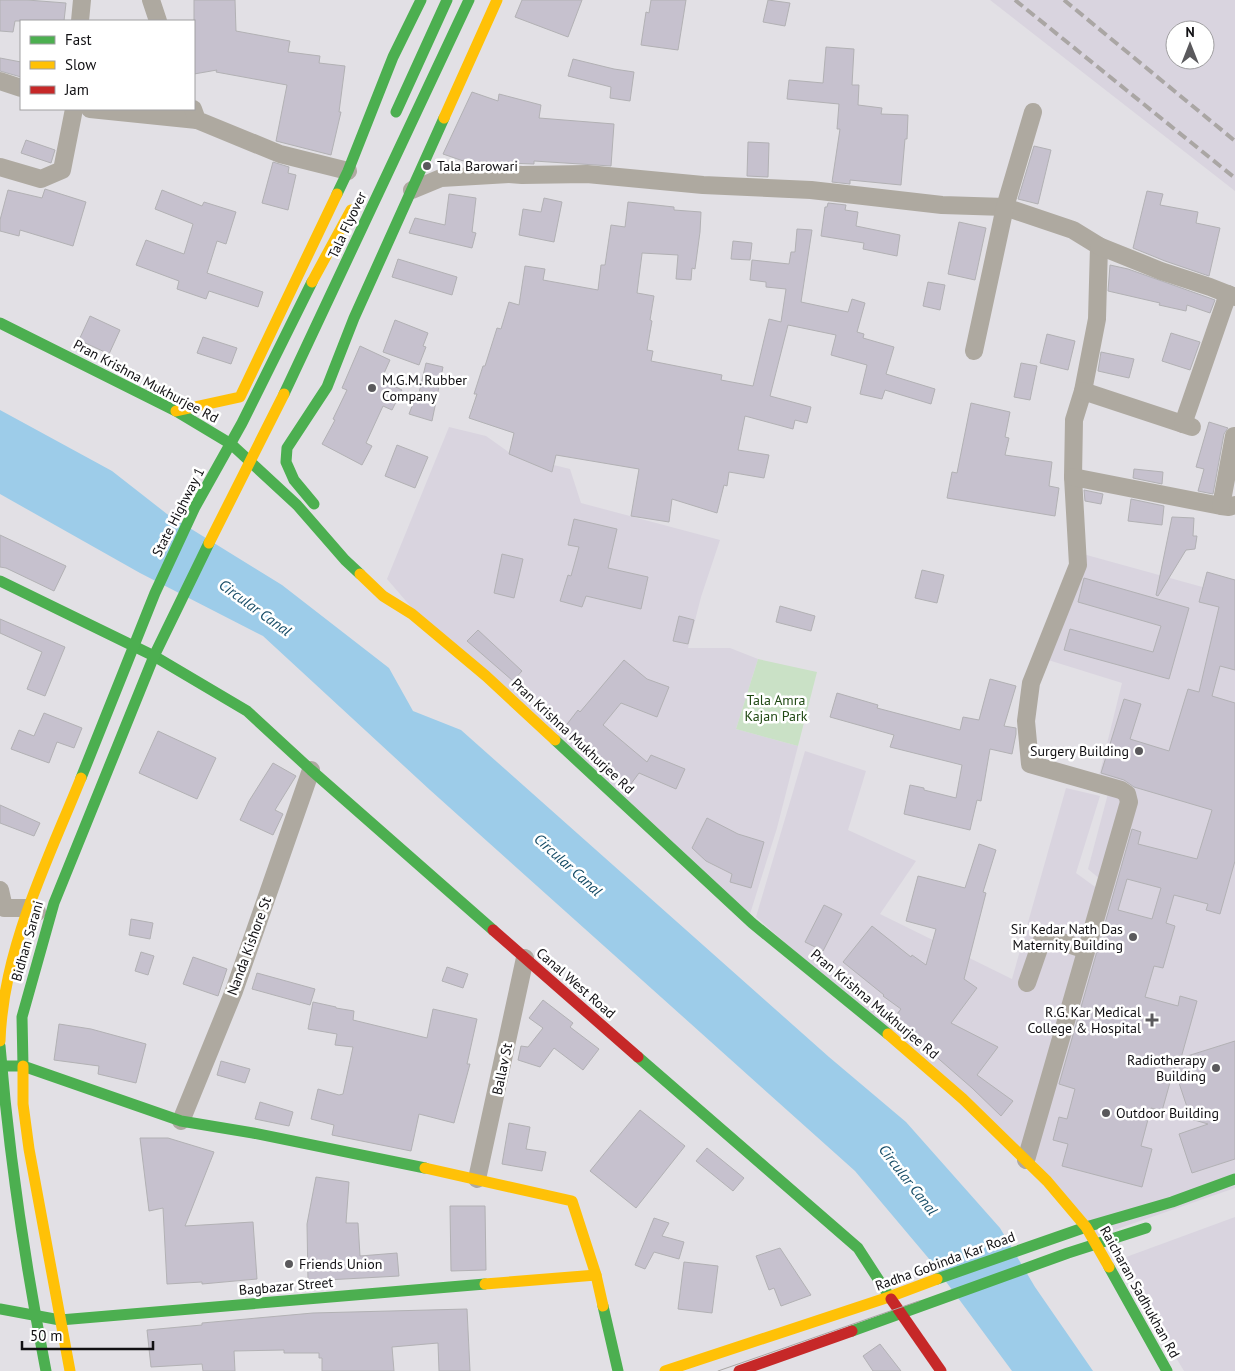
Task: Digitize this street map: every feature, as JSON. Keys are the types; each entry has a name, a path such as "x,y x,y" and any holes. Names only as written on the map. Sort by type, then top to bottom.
{"main road":[{"path":"176,411 240,397 348,171 393,57 421,0"},
{"path":"390,125 447,0"},
{"name":"Tala Flyover","path":"250,461 470,0"},
{"path":"319,510 294,480 286,462 287,448 327,386 354,318 497,0"},
{"name":"Tala Flyover","path":"230,444 268,374 301,303 355,201"},
{"name":"Pran Krishna Mukhurjee Rd","path":"0,322 176,411 230,444 297,505 345,560 383,596 412,614 486,676 752,923 884,1030 963,1099 1047,1181 1086,1227"},
{"name":"State Highway 1","path":"155,593 195,507 230,444"},
{"name":"Bidhan Sarani","path":"70,1371 29,1149 23,1104 22,1016 49,916 154,656 250,461"},
{"path":"337,532 345,560"},
{"name":"Canal West Road","path":"0,581 154,656 247,711 311,770 858,1248 900,1314 941,1371"},
{"name":"Bidhan Sarani","path":"0,1041 1,1012 7,981 28,908 155,593"},
{"path":"0,1046 8,1194 21,1237 46,1371"},
{"path":"2,1066 23,1066 181,1121 263,1135 477,1179 572,1201 596,1275 618,1371"},
{"name":"Radha Gobinda Kar Road","path":"665,1371 889,1297 1086,1227 1172,1202 1235,1180"},
{"path":"739,1371 1068,1253 1161,1223"},
{"name":"Raicharan Sadhukhan Rd","path":"1086,1227 1167,1371"},
{"name":"Bagbazar Street","path":"0,1310 34,1314 60,1320 596,1275"}],"street":[{"path":"80,20 82,0"},
{"path":"152,0 158,20"},
{"path":"0,81 20,88"},
{"path":"0,167 41,179 62,170 74,110"},
{"path":"108,110 195,115 280,154 348,171"},
{"path":"974,351 1005,207 1034,112"},
{"path":"412,190 441,178 509,174 587,174 703,185 811,190 942,205 1005,207 1073,230 1099,246 1231,296 1188,425 1083,392"},
{"path":"1026,1160 1129,802 1127,794 1121,790 1030,764 1026,721 1031,683 1078,565 1073,478 1074,420 1083,392 1097,319 1099,246"},
{"path":"1073,478 1228,505 1234,436"},
{"name":"Nanda Kishore St","path":"181,1121 234,991 311,770"},
{"path":"0,890 2,907 28,908 49,916"},
{"path":"1027,982 1043,938 1048,937 1086,950"},
{"name":"Ballav St","path":"477,1179 525,958"},
{"path":"2,1104 23,1104"}],"shaded area":[{"path":"990,0 1235,0 1235,191"},
{"path":"449,427 486,436 513,455 570,469 581,503 720,540 701,597 688,648 730,648 758,659 736,729 798,746 777,828 750,914 412,608 387,579"},
{"name":"R.G. Kar Medical College & Hospital","path":"1083,554 1235,596 1235,1188 1097,1236 1031,1156 1107,885 1088,869 1109,790 1097,784 1122,683 1045,659"},
{"path":"805,751 866,771 848,830 916,861 880,914 1012,979 1066,788 1100,796 1076,873 1098,889 1025,1154 756,917"},
{"path":"1235,1217 1235,1371 1184,1371 1118,1260"}],"green space":[{"name":"Tala Amra Kajan Park","path":"758,659 817,672 798,746 736,729"}],"water":[{"name":"Circular Canal","path":"0,410 112,471 167,514 282,585 389,668 413,711 461,730 829,1057 906,1122 1000,1228 1035,1287 1093,1371 1012,1371 930,1260 855,1171 430,790 263,636 140,573 0,494"}],"building":[{"path":"0,0 66,3 64,20 20,20 15,21 13,32 0,31"},
{"path":"194,0 235,0 236,31 290,41 288,52 320,56 319,63 345,66 339,112 341,112 331,155 276,141 287,85 216,72 217,70 195,74"},
{"path":"522,0 582,0 568,37 515,17"},
{"path":"651,0 686,0 678,50 641,45 646,12 649,13"},
{"path":"768,0 790,3 785,26 763,22"},
{"path":"826,47 854,49 852,85 859,85 858,105 882,108 881,114 908,115 901,185 850,180 850,184 832,182 840,129 837,129 839,104 787,99 789,80 823,83"},
{"path":"0,58 20,62 20,77 0,71"},
{"path":"573,59 634,72 630,101 610,98 611,87 568,76"},
{"path":"472,92 498,101 499,94 541,105 539,118 614,124 611,166 534,161 534,164 475,165 443,154"},
{"path":"26,140 55,150 51,163 21,153"},
{"path":"748,142 769,143 768,177 747,176"},
{"path":"1034,146 1051,150 1038,204 1018,199"},
{"path":"273,162 289,167 288,173 296,175 288,210 262,203"},
{"path":"45,189 86,202 73,246 20,230 19,236 0,231 0,220 8,190 42,198"},
{"path":"162,190 202,206 204,202 236,212 226,244 217,241 207,273 263,292 258,307 209,291 206,299 177,289 179,281 136,265 146,240 184,254 193,224 155,209"},
{"path":"1147,191 1163,194 1160,205 1198,212 1196,223 1220,228 1209,276 1133,248"},
{"path":"449,194 476,198 472,232 476,233 472,248 409,233 415,218 445,225"},
{"path":"544,198 562,202 554,242 519,235 523,209 541,212"},
{"path":"628,202 674,207 674,210 701,212 695,269 692,268 691,280 676,279 678,255 642,253 637,293 654,296 647,350 653,351 651,361 722,375 721,380 753,386 769,319 781,322 786,289 766,287 766,282 750,280 752,260 789,264 791,252 795,252 797,229 812,230 801,302 848,312 852,299 865,303 857,332 864,334 863,338 894,347 886,374 935,389 931,404 885,390 882,399 860,394 867,365 831,355 836,335 788,325 770,396 811,407 807,423 795,420 793,429 745,416 738,450 769,455 764,478 729,472 727,486 724,485 717,513 672,499 669,522 631,516 639,469 556,455 552,472 509,454 514,433 469,418 477,394 474,394 497,328 501,329 509,302 519,305 525,266 545,269 543,280 598,290 601,265 605,265 611,225 625,227"},
{"path":"828,203 846,205 845,210 858,212 856,226 900,235 897,256 863,249 864,243 821,236 825,207 827,207"},
{"path":"959,222 986,228 975,280 948,274"},
{"path":"733,241 752,243 750,260 731,259"},
{"path":"398,259 457,277 452,295 392,277"},
{"path":"1110,265 1128,269 1215,300 1210,313 1187,305 1186,311 1108,291"},
{"path":"928,282 945,285 940,310 923,306"},
{"path":"90,316 120,330 109,354 79,340"},
{"path":"395,320 428,333 423,346 426,347 419,365 383,352"},
{"path":"1171,333 1200,342 1190,370 1162,361"},
{"path":"1047,334 1075,341 1068,370 1040,363"},
{"path":"203,337 237,348 231,364 197,353"},
{"path":"360,346 390,360 381,380 402,390 392,410 383,406 366,443 372,446 362,465 322,444 335,420 333,419 347,390 342,388"},
{"path":"1101,352 1134,359 1129,378 1098,371"},
{"path":"426,363 443,367 432,421 409,414 416,396 418,397"},
{"path":"1021,363 1037,366 1030,400 1014,397"},
{"path":"971,403 1010,412 1005,437 1009,438 1005,455 1052,462 1049,486 1059,488 1055,516 947,498 952,472 957,473"},
{"path":"1209,422 1228,428 1224,434 1213,494 1198,491 1204,469 1196,467"},
{"path":"397,445 428,457 415,488 385,476"},
{"path":"1134,469 1163,472 1162,484 1133,478"},
{"path":"1084,490 1103,494 1101,504 1085,501"},
{"path":"1131,499 1164,506 1162,525 1128,521"},
{"path":"1172,517 1194,518 1193,536 1197,536 1195,549 1186,550 1158,596 1156,595"},
{"path":"574,519 617,529 608,568 648,577 641,609 586,596 582,607 560,601 568,575 571,576 579,547 568,545"},
{"path":"0,535 66,566 54,591 6,568 0,567"},
{"path":"502,554 523,559 514,598 494,593"},
{"path":"922,570 944,575 937,603 915,598"},
{"path":"1207,572 1235,580 1235,670 1220,666 1212,696 1235,703 1235,861 1220,914 1206,910 1208,904 1174,895 1166,923 1175,926 1163,968 1154,966 1145,997 1178,1006 1180,996 1197,1001 1181,1058 1235,1041 1235,1159 1192,1173 1179,1134 1208,1124 1191,1119 1174,1068 1162,1111 1151,1108 1141,1146 1152,1149 1142,1187 1062,1166 1068,1144 1053,1140 1059,1117 1067,1119 1075,1089 1059,1084 1132,829 1141,832 1138,844 1197,859 1212,810 1134,787 1124,780 1101,773 1124,699 1141,704 1130,739 1169,751 1188,689 1199,692 1219,607 1199,602","holes":["1127,879 1161,888 1152,919 1118,910"]},
{"path":"1084,578 1189,608 1169,679 1064,650 1070,629 1153,652 1161,626 1078,602"},
{"path":"780,606 815,616 811,631 776,622"},
{"path":"679,616 694,620 688,644 673,641"},
{"path":"0,619 65,647 45,696 27,689 42,652 0,633"},
{"path":"478,630 522,671 513,681 467,641"},
{"path":"624,660 647,679 669,687 657,717 621,703 603,725 647,762 651,755 685,769 676,789 639,773 628,788 564,728"},
{"path":"990,679 1016,686 1004,726 1016,728 1016,734 1012,754 990,749 981,801 977,800 970,830 904,814 910,785 956,798 962,765 890,747 894,735 830,717 837,693 878,705 877,708 960,730 963,717 979,720"},
{"path":"44,713 82,728 74,748 57,742 49,763 11,749 19,730 34,736"},
{"path":"158,731 216,758 197,799 139,773"},
{"path":"273,763 296,776 275,810 283,814 273,835 240,820 249,801"},
{"path":"0,805 40,823 34,836 0,823"},
{"path":"707,818 738,834 764,842 751,888 730,882 732,874 706,861 692,848"},
{"path":"979,844 996,850 983,892 986,893 964,979 977,988 951,1023 998,1047 977,1075 1013,1101 1001,1116 893,1019 901,1009 843,962 872,926 911,957 912,955 926,965 936,929 906,921 918,876 965,888"},
{"path":"824,905 842,914 823,951 805,942"},
{"path":"131,919 153,923 150,939 129,935"},
{"path":"141,952 154,956 148,975 135,971"},
{"path":"193,957 227,969 218,996 183,984"},
{"path":"447,967 468,974 463,988 442,981"},
{"path":"257,973 315,989 310,1005 252,989"},
{"path":"543,1000 573,1023 570,1027 599,1049 583,1070 554,1048 540,1067 518,1060 521,1046 528,1047 543,1028 529,1018"},
{"path":"313,1002 354,1011 353,1020 427,1038 433,1009 477,1019 467,1064 470,1064 454,1123 419,1114 411,1151 332,1135 334,1125 311,1119 318,1089 339,1095 343,1094 353,1047 335,1045 337,1034 308,1029"},
{"path":"59,1024 91,1029 146,1044 136,1083 98,1074 99,1066 54,1060"},
{"path":"221,1061 250,1069 245,1083 217,1075"},
{"path":"260,1102 293,1112 289,1126 255,1119"},
{"path":"640,1110 685,1146 636,1208 590,1171"},
{"path":"509,1123 530,1127 526,1149 546,1152 542,1171 502,1164"},
{"path":"140,1138 168,1138 214,1152 185,1226 253,1222 257,1279 202,1284 202,1282 167,1284 163,1208 149,1211"},
{"path":"707,1148 744,1178 733,1191 696,1161"},
{"path":"316,1177 349,1182 346,1223 358,1223 360,1256 397,1253 399,1276 308,1281 307,1224"},
{"path":"450,1206 485,1206 486,1270 451,1271"},
{"path":"654,1218 669,1223 662,1236 684,1242 679,1259 654,1252 645,1269 635,1265"},
{"path":"780,1248 811,1295 781,1306 774,1288 769,1290 756,1256"},
{"path":"684,1262 718,1266 712,1313 678,1309"},
{"path":"467,1309 470,1371 439,1371 438,1343 392,1347 394,1371 322,1371 322,1358 319,1358 319,1353 284,1353 284,1350 234,1351 235,1371 203,1371 202,1364 151,1367 147,1330 313,1313"},
{"path":"880,1344 901,1371 873,1371 863,1356"}],"tram line":[{"path":"718,1371 919,1301"}],"railway":[{"path":"1015,0 1235,178"},
{"path":"1064,0 1235,141"}],"traffic: fast":[{"path":"337,194 393,57 421,0"},
{"path":"396,112 447,0"},
{"path":"284,394 469,0"},
{"path":"314,504 294,480 286,462 287,448 327,387 354,318 444,118"},
{"path":"81,778 155,593 195,507 242,423 312,282"},
{"path":"0,323 176,411 231,444 297,505 345,560 360,574"},
{"path":"23,1066 22,1017 54,903 154,656 209,543"},
{"path":"0,581 154,656 247,711 311,770 493,930"},
{"path":"555,740 752,923 888,1034"},
{"path":"0,1046 18,1209 46,1371"},
{"path":"638,1057 858,1248 891,1299"},
{"path":"3,1066 23,1066 181,1121 253,1133 425,1168"},
{"path":"937,1279 1086,1227 1172,1202 1235,1179"},
{"path":"852,1331 1068,1253 1146,1228"},
{"path":"1109,1267 1167,1371"},
{"path":"0,1309 60,1320 485,1284"},
{"path":"603,1306 618,1371"}],"traffic: slow":[{"path":"444,118 497,0"},
{"path":"176,411 240,397 337,194"},
{"path":"312,282 351,210"},
{"path":"209,543 284,394"},
{"path":"360,574 383,596 412,614 486,676 555,740"},
{"path":"0,1041 9,973 18,940 41,874 81,778"},
{"path":"888,1034 963,1099 1047,1181 1086,1227 1109,1267"},
{"path":"23,1066 23,1104 29,1149 70,1371"},
{"path":"425,1168 572,1201 596,1275 603,1306"},
{"path":"485,1284 596,1275"},
{"path":"665,1371 889,1297 937,1279"}],"traffic: jam":[{"path":"493,930 638,1057"},
{"path":"891,1299 941,1371"},
{"path":"739,1371 852,1331"}],"place":[{"name":"Tala Barowari","path":"427,166"},
{"name":"M.G.M. Rubber Company","path":"372,388"},
{"name":"Surgery Building","path":"1139,751"},
{"name":"Sir Kedar Nath Das Maternity Building","path":"1133,937"},
{"name":"R.G. Kar Medical College & Hospital","path":"1152,1020"},
{"name":"Radiotherapy Building","path":"1216,1068"},
{"name":"Outdoor Building","path":"1106,1113"},
{"name":"Friends Union","path":"289,1264"}]}
